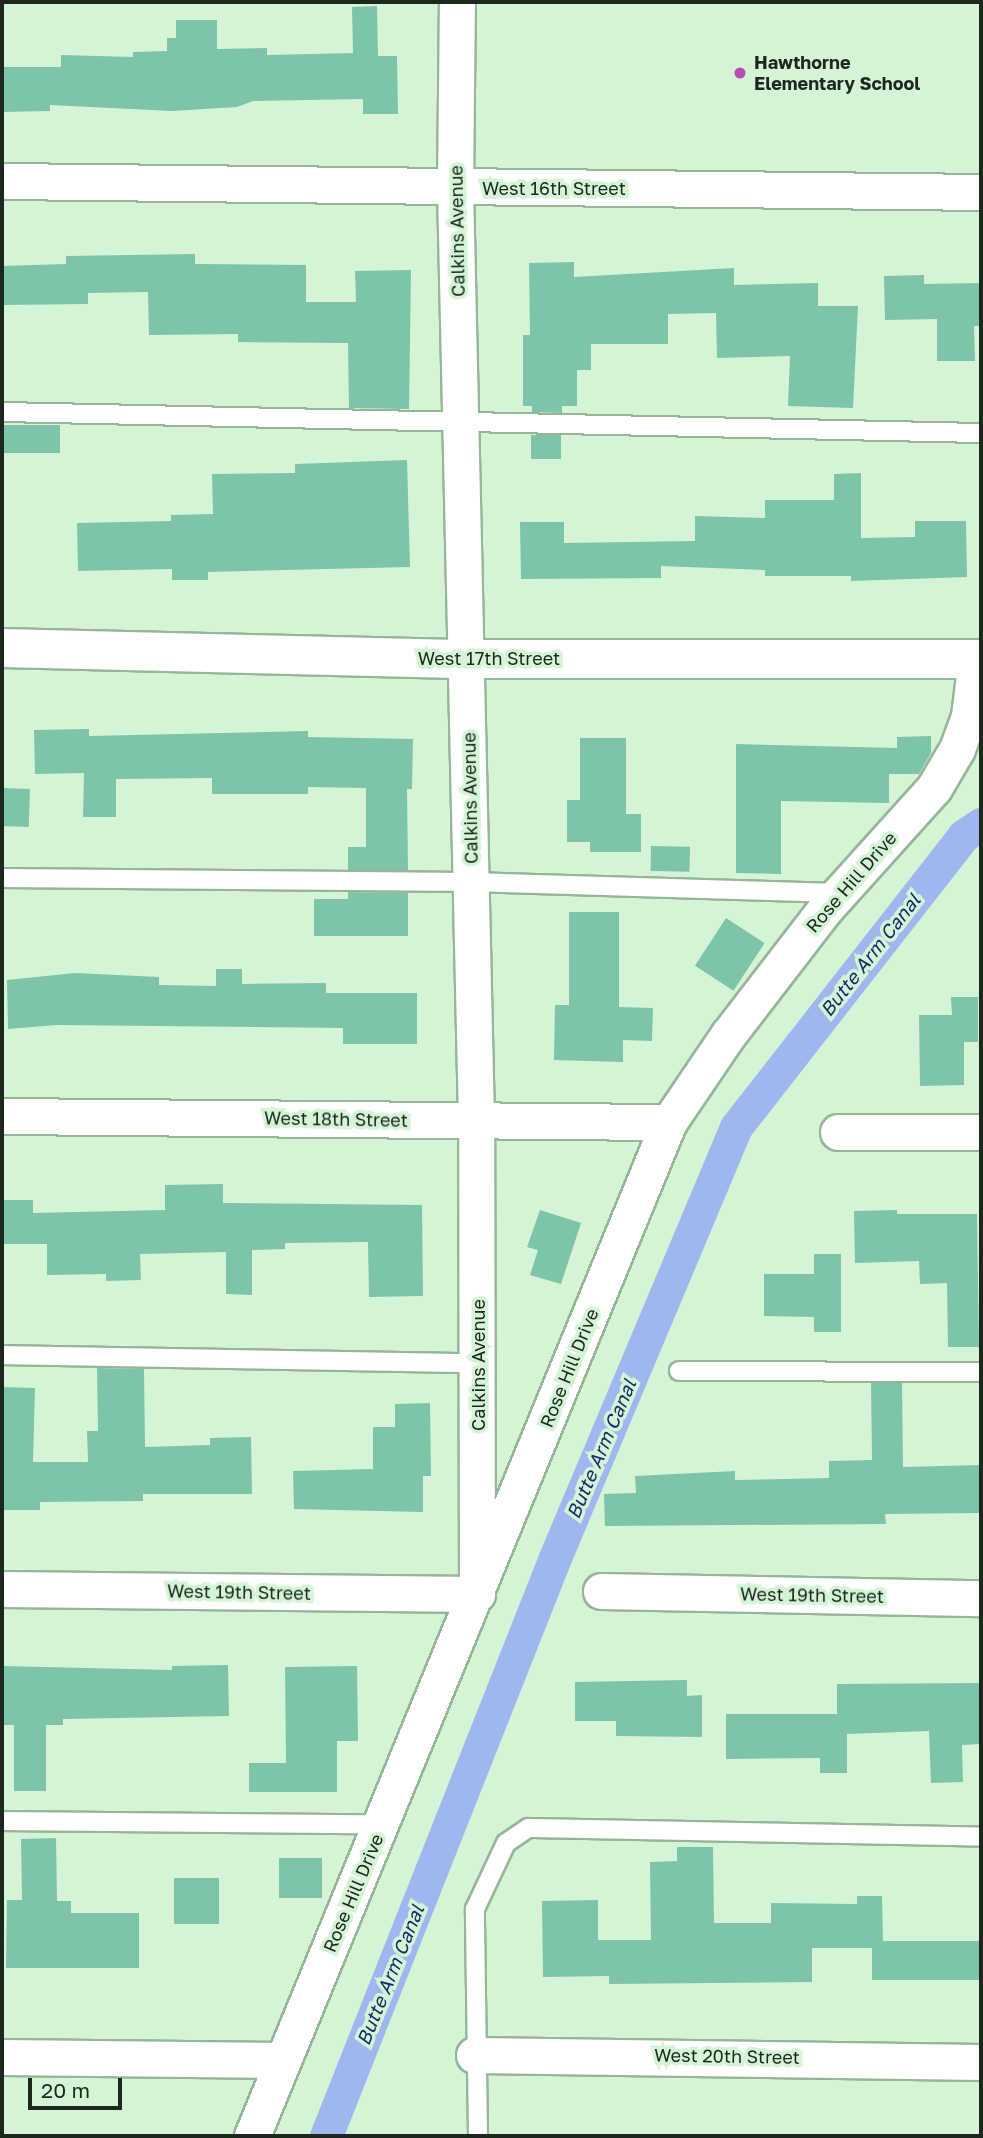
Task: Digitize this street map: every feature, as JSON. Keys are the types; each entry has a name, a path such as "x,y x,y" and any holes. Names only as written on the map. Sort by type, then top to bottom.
{"main road":[{"name":"West 17th Street","path":"2,648 467,659 979,659"}],"street":[{"name":"Calkins Avenue","path":"457,2 455,187 476,1121 479,1363 477,1594"},
{"name":"West 16th Street","path":"2,181 981,192"},
{"name":"Rose Hill Drive","path":"252,2136 669,1122 743,1015 840,893 934,788 957,748 969,716 979,659"},
{"name":"West 18th Street","path":"2,1116 669,1122"},
{"path":"838,1132 981,1132"},
{"name":"West 19th Street","path":"2,1589 477,1594"},
{"name":"West 19th Street","path":"601,1591 981,1598"},
{"name":"West 20th Street","path":"474,2054 981,2062"},
{"path":"2,2057 282,2060"}],"lane":[{"path":"2,412 461,419 981,433"},
{"path":"2,878 471,882 840,893"},
{"path":"2,1355 479,1363"},
{"path":"679,1371 981,1372"},
{"path":"2,1821 382,1824"},
{"path":"478,2136 474,2054 475,1909 506,1843 528,1828 981,1837"}],"building":[{"path":"377,6 378,56 397,56 398,114 363,114 363,99 253,101 237,107 172,111 50,105 50,111 2,112 2,67 61,67 61,55 133,57 133,52 167,51 167,38 176,38 176,20 217,20 217,49 267,48 267,55 353,53 352,7"},
{"path":"195,254 195,264 306,265 306,302 356,302 355,271 411,270 409,409 349,408 348,343 238,342 238,334 149,335 148,292 88,293 88,304 2,305 2,266 66,264 66,256"},
{"path":"574,262 574,277 734,268 734,285 818,283 818,306 858,306 853,408 788,406 790,356 717,358 716,313 668,314 668,344 591,344 591,370 577,370 577,406 562,406 562,413 532,412 532,406 523,406 523,335 530,335 529,263"},
{"path":"924,275 924,284 981,283 981,326 974,326 975,361 937,361 937,319 885,320 884,276"},
{"path":"2,425 60,425 60,453 2,453"},
{"path":"531,435 561,435 561,459 531,459"},
{"path":"407,460 410,567 208,572 208,580 172,580 172,569 78,571 77,523 171,521 171,515 213,514 212,474 295,473 295,464"},
{"path":"861,473 861,538 915,537 915,521 966,521 967,577 851,581 851,576 765,576 765,570 661,566 661,578 521,579 520,522 564,522 564,543 695,541 695,516 765,518 765,500 834,500 834,474"},
{"path":"89,729 89,736 308,731 308,737 413,739 412,789 407,789 408,870 348,870 348,847 366,847 366,788 308,787 308,794 212,794 212,778 116,779 116,817 83,817 84,773 35,774 34,730"},
{"path":"931,736 931,753 919,774 889,774 889,803 781,801 781,874 736,873 736,744 897,748 897,737"},
{"path":"580,738 626,738 626,814 641,814 641,852 590,852 590,842 567,842 567,800 580,800"},
{"path":"2,788 30,789 29,827 2,826"},
{"path":"651,846 690,847 690,872 651,871"},
{"path":"348,892 408,893 408,936 314,936 314,899 348,899"},
{"path":"569,912 619,912 619,1007 653,1008 652,1041 623,1040 623,1062 554,1060 555,1005 569,1005"},
{"path":"726,918 765,943 734,991 695,966"},
{"path":"216,969 242,969 242,984 326,983 326,993 417,993 417,1044 343,1044 343,1028 57,1025 8,1029 7,980 75,973 159,977 159,985 216,986"},
{"path":"951,997 978,997 978,1042 964,1042 964,1085 920,1086 919,1015 952,1015"},
{"path":"223,1184 223,1203 422,1205 423,1296 369,1297 368,1242 285,1243 285,1249 252,1250 252,1295 226,1294 226,1252 140,1254 141,1280 106,1281 106,1274 47,1275 47,1244 2,1244 2,1200 33,1200 33,1213 165,1210 165,1185"},
{"path":"540,1210 581,1223 561,1284 530,1275 538,1250 527,1247"},
{"path":"897,1210 897,1214 977,1214 979,1347 948,1347 947,1283 920,1284 919,1261 855,1263 854,1211"},
{"path":"814,1254 841,1254 841,1332 814,1332 814,1317 764,1316 764,1274 814,1274"},
{"path":"97,1368 144,1369 145,1447 210,1445 210,1438 251,1437 252,1494 143,1494 143,1501 40,1502 40,1510 2,1510 2,1387 35,1388 33,1462 88,1462 87,1431 98,1431"},
{"path":"871,1383 902,1383 903,1467 981,1465 981,1513 885,1514 886,1524 605,1526 604,1494 636,1493 635,1476 735,1471 735,1480 829,1478 829,1461 872,1460"},
{"path":"430,1403 431,1476 423,1476 423,1512 294,1509 293,1471 373,1469 373,1427 395,1427 395,1404"},
{"path":"228,1665 229,1716 63,1719 63,1725 46,1725 46,1791 14,1791 14,1725 2,1725 2,1666 172,1670 172,1666"},
{"path":"357,1666 358,1741 337,1741 337,1792 249,1792 249,1763 286,1763 285,1667"},
{"path":"687,1680 687,1696 702,1695 702,1737 616,1736 616,1721 575,1721 575,1682"},
{"path":"981,1683 981,1744 962,1745 963,1782 931,1783 929,1731 847,1734 847,1773 820,1773 820,1758 726,1759 726,1714 837,1714 837,1684"},
{"path":"56,1838 57,1901 71,1901 71,1913 139,1913 139,1968 6,1968 7,1900 22,1900 21,1839"},
{"path":"677,1847 713,1847 714,1923 771,1923 771,1903 857,1904 857,1896 882,1896 883,1941 981,1941 981,1980 872,1980 872,1948 812,1948 812,1982 609,1984 609,1976 543,1977 542,1901 598,1900 598,1940 651,1940 650,1862 677,1861"},
{"path":"279,1858 322,1858 322,1898 279,1898"},
{"path":"174,1878 219,1878 219,1924 174,1924"}],"waterway":[{"name":"Butte Arm Canal","path":"326,2136 554,1560 736,1127 963,836 981,824"}],"place":[{"name":"Hawthorne Elementary School","path":"740,73"}]}
